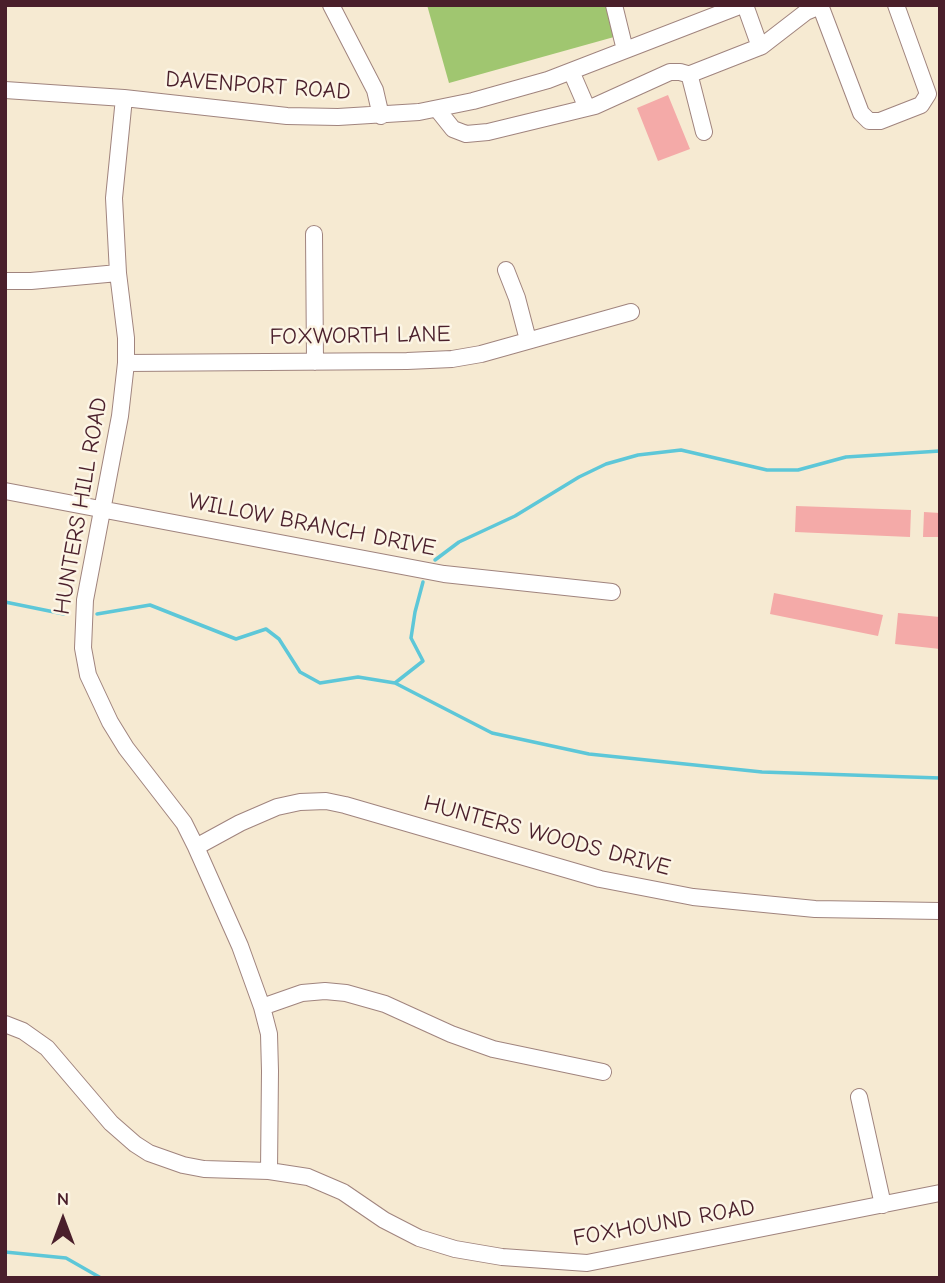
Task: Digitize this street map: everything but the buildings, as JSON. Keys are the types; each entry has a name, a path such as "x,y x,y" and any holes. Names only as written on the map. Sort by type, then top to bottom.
{"street":[{"path":"331,5 375,90 382,116"},
{"path":"614,5 625,50"},
{"path":"743,5 760,47"},
{"name":"DAVENPORT ROAD","path":"5,90 124,98 287,116 382,116 437,109 516,90 743,5"},
{"path":"437,109 453,130 466,134 488,132 587,108 670,72 688,75 760,47 806,12 820,5 861,113 869,121 880,121 921,105 929,94 896,5"},
{"path":"571,71 587,108"},
{"path":"688,75 704,132"},
{"name":"HUNTERS HILL ROAD","path":"124,98 114,198 126,363 120,416 85,600 82,633 88,675 110,722 126,748 184,824 240,946 262,1007 269,1034 269,1171"},
{"path":"314,234 315,362"},
{"path":"506,270 528,340"},
{"path":"5,281 118,273"},
{"name":"FOXWORTH LANE","path":"126,363 452,359 481,354 632,312"},
{"name":"WILLOW BRANCH DRIVE","path":"5,491 444,574 612,592"},
{"name":"HUNTERS WOODS DRIVE","path":"196,847 277,807 300,802 326,802 345,805 600,879 657,891 766,906 940,911"},
{"path":"262,1007 302,993 346,992 385,1004 451,1034 493,1049 603,1072"},
{"name":"FOXHOUND ROAD","path":"5,1024 23,1031 47,1048 111,1124 149,1153 204,1169 269,1171 296,1174 324,1182 401,1230 434,1244 502,1257 573,1263 602,1261 940,1193"},
{"path":"859,1097 883,1205"}],"green space":[{"path":"427,5 608,5 614,37 449,83"}],"waterway":[{"path":"435,560 459,542 515,516 579,477 606,464 638,455 681,450 767,470 798,470 846,457 940,451"},
{"path":"395,683 423,661 411,638 423,582"},
{"path":"5,602 64,614"},
{"path":"97,614 150,605 236,639 266,629 279,639 300,672 320,683 358,677 395,683 492,733 589,754 762,772 940,778"},
{"path":"5,1252 66,1258 101,1278"}]}
